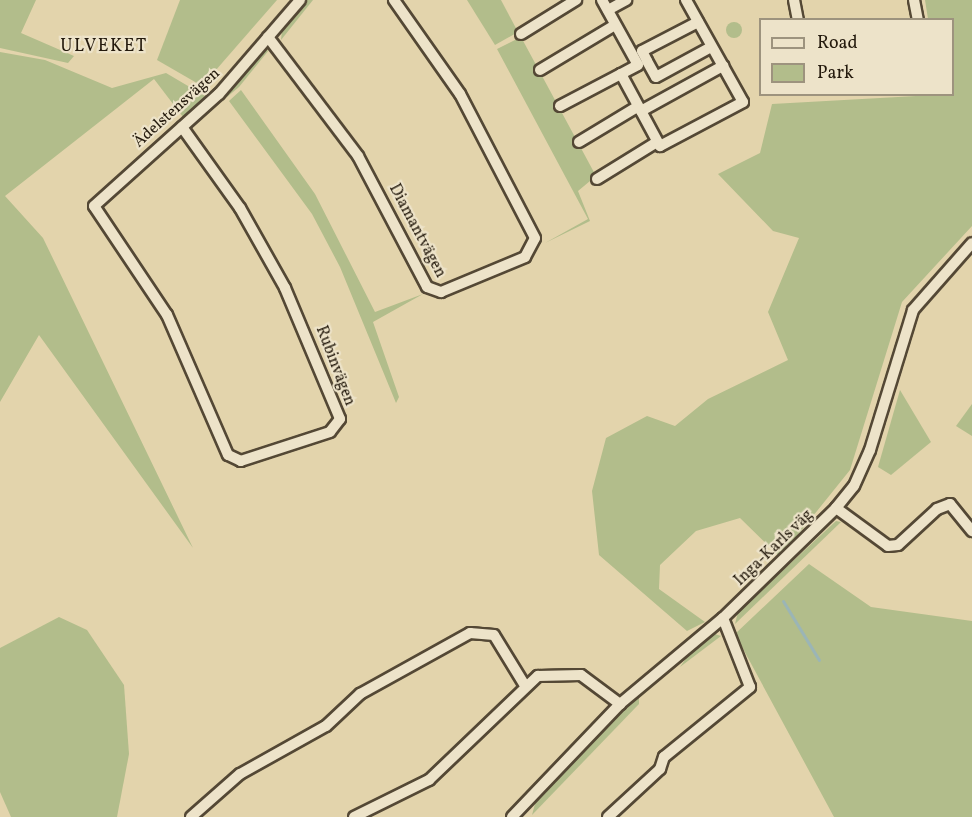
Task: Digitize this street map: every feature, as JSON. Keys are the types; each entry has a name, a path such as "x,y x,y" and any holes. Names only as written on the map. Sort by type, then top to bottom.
{"street":[{"name":"Ädelstensvägen","path":"94,206 98,196 183,127 300,0"},
{"name":"Diamantvägen","path":"268,37 358,156 427,286 441,292 525,257 535,238 460,94 394,0"},
{"path":"520,34 576,0"},
{"path":"626,0 605,5 615,26 642,63 656,77 711,47"},
{"path":"621,74 660,146 743,102 686,0"},
{"path":"794,0 798,18"},
{"path":"914,0 918,18"},
{"path":"642,63 642,51 698,22"},
{"path":"540,70 615,26"},
{"path":"560,106 642,63"},
{"path":"579,142 723,66"},
{"name":"Rubinvägen","path":"94,206 167,315 228,455 241,461 338,427 329,387 285,288 240,208 183,127"},
{"path":"597,178 657,142"},
{"name":"Inga-Karls väg","path":"519,815 620,704 723,618 836,508 854,486 870,450 913,309 972,243"},
{"path":"836,508 888,546 898,545 937,509 950,504 972,531"},
{"path":"608,817 660,769 664,757 750,687 723,618"},
{"path":"191,817 240,774 326,726 360,694 470,633 494,635 524,684"},
{"path":"354,817 429,780 524,684 557,672 580,675 620,704"}],"green space":[{"path":"0,0 36,0 21,33 74,56 68,63 0,48"},
{"path":"180,0 277,0 202,86 157,60"},
{"path":"307,0 313,0 281,40 282,30"},
{"path":"467,0 501,0 518,32 495,45"},
{"path":"925,0 972,0 972,226 902,302 850,470 780,557 740,518 696,531 660,565 659,589 705,622 687,631 599,555 592,491 606,438 647,416 675,426 708,399 788,360 768,312 799,238 773,231 718,174 760,153 772,104 954,96 954,18 928,18"},
{"path":"731,22 737,22 742,30 740,36 731,38 726,33 726,27"},
{"path":"521,37 596,176 578,191 590,221 545,243 588,219 497,49"},
{"path":"269,50 239,87 221,102 262,52"},
{"path":"0,52 45,60 112,88 166,73 205,96 183,117 154,79 5,196 43,238 193,548 39,335 0,402"},
{"path":"241,90 315,194 375,312 423,294 373,322 399,397 396,403 340,267 312,214 229,101"},
{"path":"900,390 931,442 891,475 878,467"},
{"path":"972,404 972,436 956,426"},
{"path":"836,521 841,522 735,624 738,612"},
{"path":"809,564 871,607 972,621 972,817 834,817 735,634"},
{"path":"59,617 87,630 124,685 129,754 117,817 11,817 0,792 0,648"},
{"path":"715,634 721,636 680,667 691,651"},
{"path":"639,695 639,704 532,815 536,800"}],"waterway":[{"path":"783,601 819,660"}],"district":[{"name":"ULVEKET","path":"104,47"}]}
